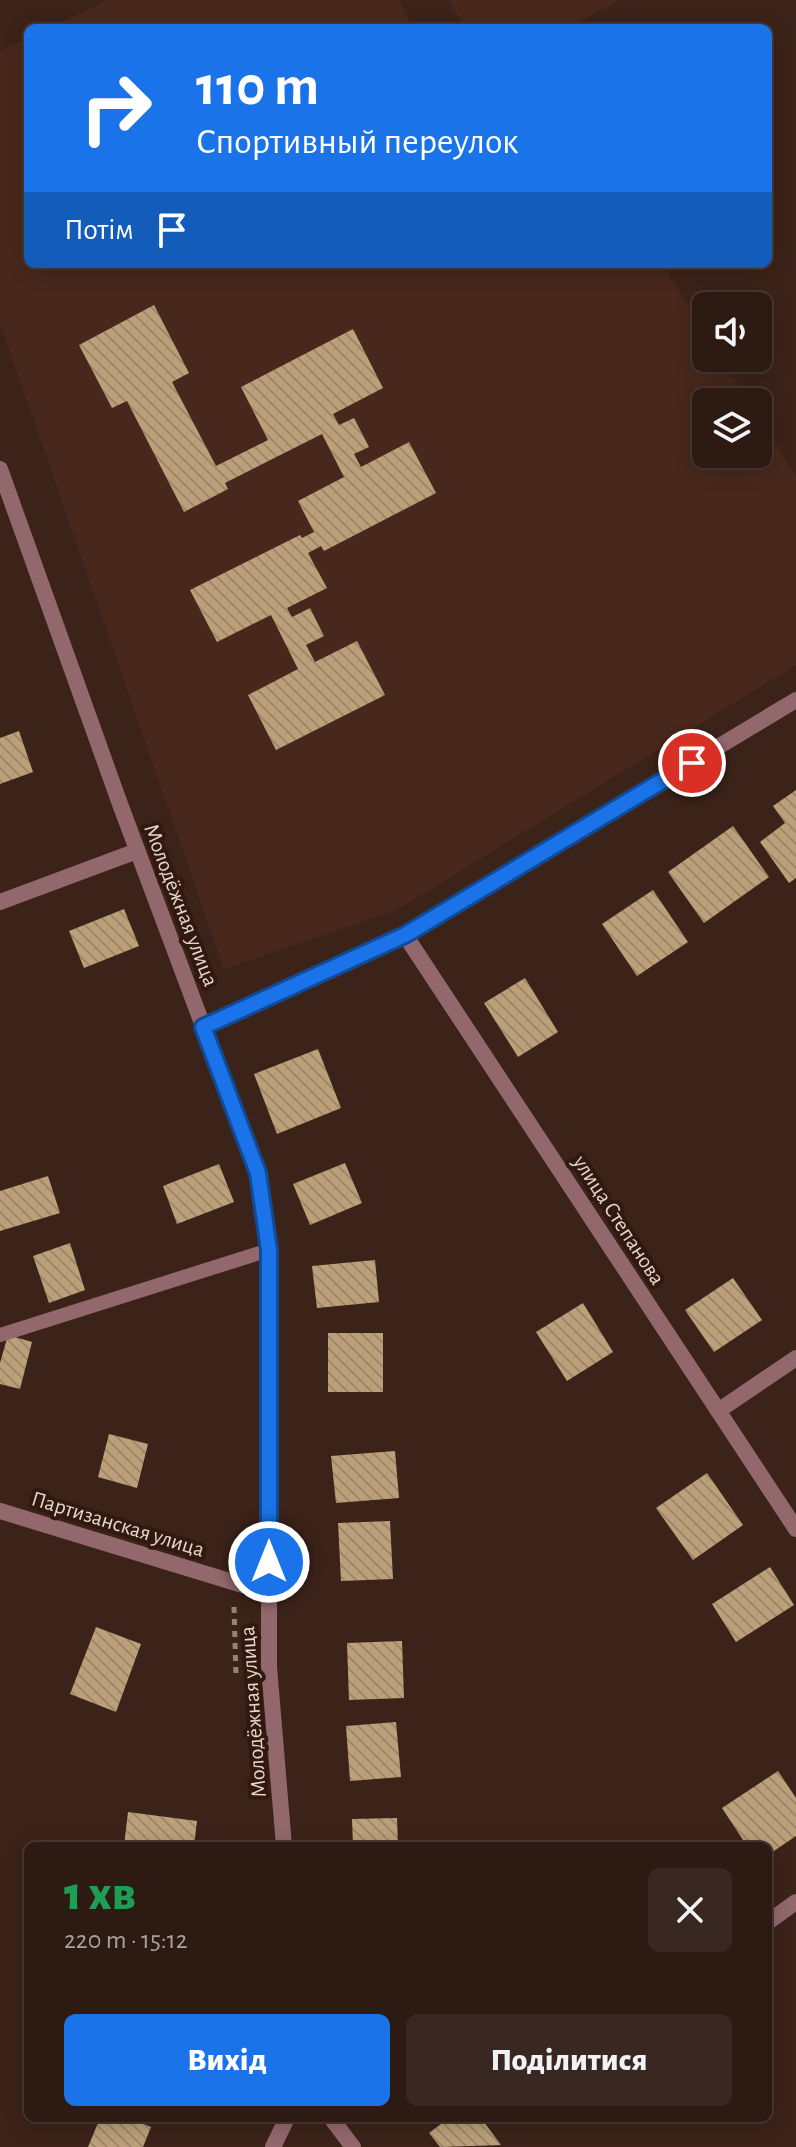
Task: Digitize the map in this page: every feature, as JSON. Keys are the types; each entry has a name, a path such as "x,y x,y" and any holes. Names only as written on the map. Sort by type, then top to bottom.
{"street":[{"name":"Молодёжная улица","path":"0,469 137,851 258,1173 269,1250 269,1667 284,1842"},
{"path":"203,1027 405,935 796,700"},
{"path":"0,902 137,851"},
{"name":"улица Степанова","path":"405,935 796,1529"},
{"path":"718,1411 796,1358"},
{"name":"Партизанская улица","path":"0,1511 269,1593"},
{"path":"772,1919 796,1902"},
{"path":"273,2147 285,2122"},
{"path":"334,2122 353,2147"}],"lane":[{"path":"0,1335 269,1250"}],"path":[{"path":"234,1582 236,1677"}],"shaded area":[{"path":"108,0 399,0 411,24 57,24"},
{"path":"449,0 620,0 575,24 462,24"},
{"path":"24,40 24,268 665,268 692,311 692,372 731,372 740,388 692,388 692,468 772,468 772,438 796,476 796,665 397,910 224,969 0,323 0,51"}],"building":[{"path":"154,305 189,373 172,382 216,466 268,440 241,387 353,329 383,388 333,414 339,425 354,418 369,447 354,454 361,467 409,442 436,493 324,551 321,546 308,553 327,588 287,608 292,617 310,608 324,636 306,645 315,662 357,641 385,695 276,750 248,695 298,669 271,615 217,642 190,590 300,535 302,538 314,532 298,501 344,477 322,434 225,483 228,489 184,512 127,401 112,408 79,345"},
{"path":"19,731 33,772 0,784 0,738"},
{"path":"796,790 796,878 789,883 760,842 785,823 773,806"},
{"path":"733,826 769,877 704,923 668,872"},
{"path":"653,890 688,942 637,976 602,924"},
{"path":"124,909 139,946 84,968 69,931"},
{"path":"525,978 558,1032 518,1057 484,1003"},
{"path":"318,1049 341,1108 277,1134 254,1074"},
{"path":"345,1163 362,1203 310,1225 293,1184"},
{"path":"219,1164 234,1202 177,1224 163,1186"},
{"path":"48,1176 60,1213 0,1231 0,1191"},
{"path":"70,1243 85,1290 49,1303 33,1256"},
{"path":"375,1260 379,1302 317,1308 312,1266"},
{"path":"733,1278 762,1320 714,1352 685,1310"},
{"path":"583,1303 613,1352 567,1381 536,1332"},
{"path":"328,1333 383,1333 383,1392 328,1392"},
{"path":"8,1335 32,1342 20,1389 0,1384 0,1363"},
{"path":"109,1434 148,1444 137,1488 98,1477"},
{"path":"395,1451 399,1498 336,1503 331,1456"},
{"path":"707,1473 743,1525 693,1560 656,1508"},
{"path":"390,1521 393,1579 341,1581 338,1523"},
{"path":"770,1567 794,1605 736,1642 712,1604"},
{"path":"96,1627 141,1644 116,1712 70,1694"},
{"path":"402,1641 404,1698 349,1700 347,1643"},
{"path":"396,1722 401,1777 350,1781 346,1726"},
{"path":"778,1771 796,1798 796,1836 772,1852 772,1842 744,1842 722,1808"},
{"path":"128,1812 197,1821 194,1842 124,1842"},
{"path":"397,1818 398,1842 353,1842 352,1819"},
{"path":"98,2122 139,2122 151,2127 143,2147 88,2147"},
{"path":"444,2122 484,2122 501,2145 440,2147 429,2133"}],"route":[{"path":"269,1562 269,1250 258,1173 203,1027 405,935 692,763"}]}
